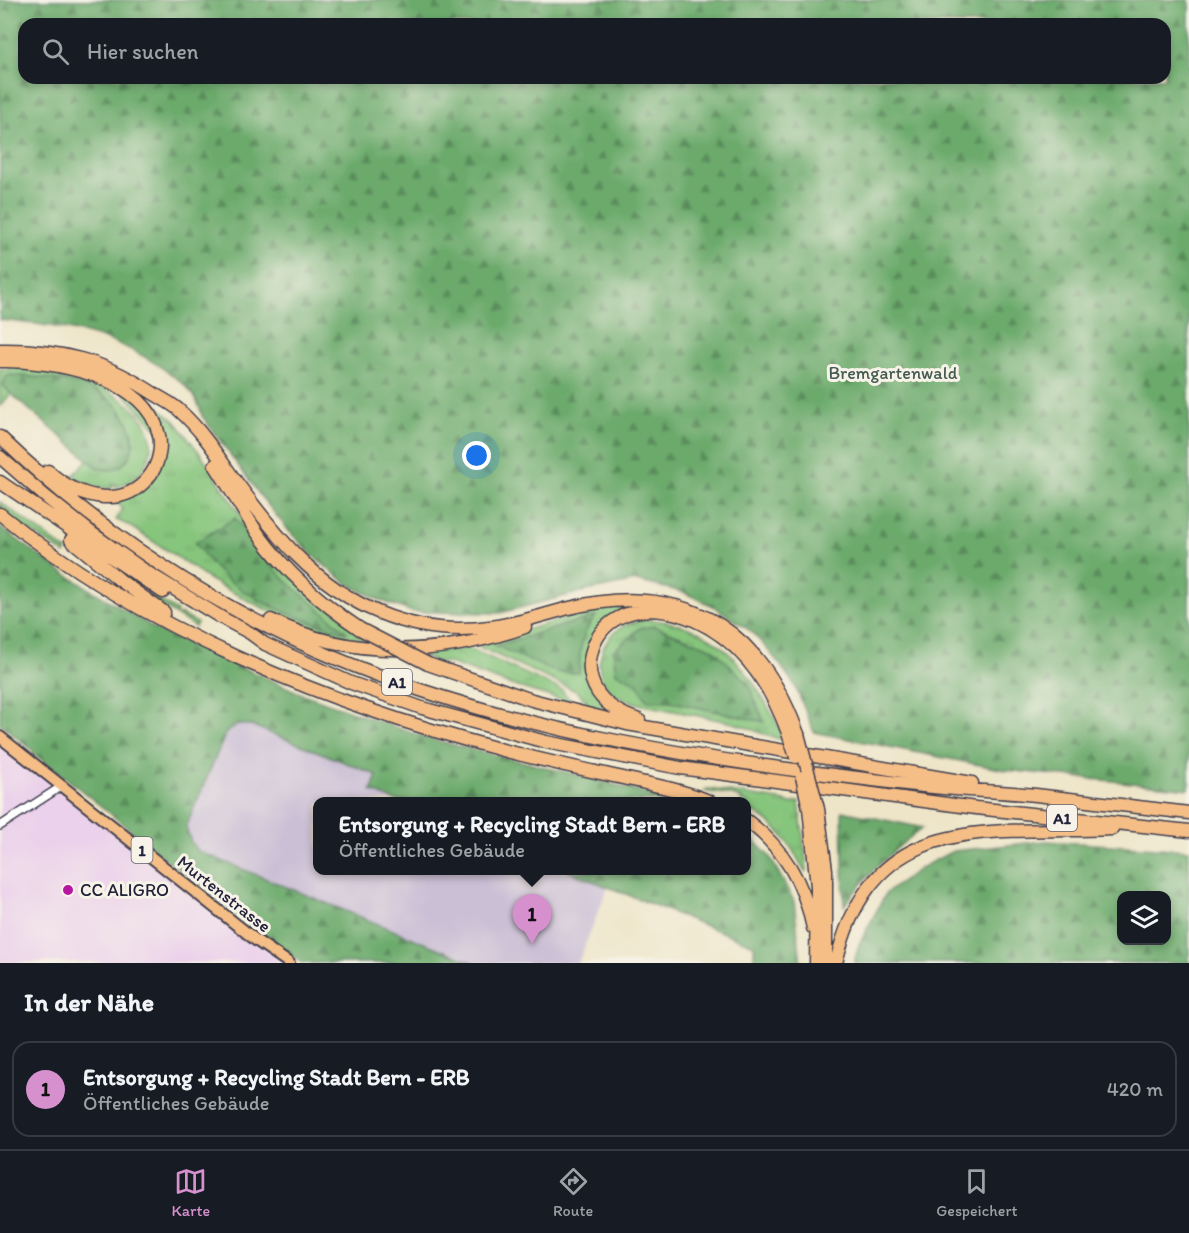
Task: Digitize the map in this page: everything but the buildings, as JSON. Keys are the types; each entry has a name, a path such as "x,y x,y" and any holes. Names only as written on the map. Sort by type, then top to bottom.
{"highway":[{"path":"0,350 40,351 83,359 123,375 179,409 194,425 258,511 294,554 323,580 350,599 372,610 421,625 473,629 503,625 568,608 638,599 671,603 694,610 726,628 752,652 768,672 787,706 813,808 826,878 826,963"},
{"path":"0,361 39,362 64,367 101,379 124,390 144,406 156,425 159,436 159,456 151,474 137,489 124,495 103,498 83,493 54,477 14,440 0,431"},
{"path":"156,395 202,446 259,535 279,560 317,598 360,629 428,664 490,687 557,707 627,724 1035,795"},
{"name":"A1","path":"0,437 69,498 131,544 246,616 334,658 427,693 527,721 616,740 777,767 918,786 1035,795 1189,813"},
{"name":"A1","path":"0,457 46,497 112,548 148,573 265,644 351,683 422,708 499,730 596,753 680,768 838,790 1189,831"},
{"path":"0,482 141,579 207,619 249,641 265,644"},
{"path":"38,508 109,572 153,605 205,637 284,676"},
{"path":"0,514 54,555 127,600 211,645 284,676 380,713 451,736 520,755 698,797"},
{"path":"193,584 300,632 338,643 371,648 421,650 465,644 504,634 602,602"},
{"path":"686,735 623,714 598,693 591,675 591,653 605,627 621,616 641,610 673,613 705,625 720,635 735,647 755,669 793,733"},
{"path":"813,808 817,887 816,963"},
{"path":"751,824 781,851 798,878 809,912 817,950"},
{"path":"836,963 848,923 866,891 894,863 921,847 942,840 984,832 1149,827"}],"main road":[{"name":"Murtenstrasse","path":"0,737 240,928 289,963"}],"street":[{"path":"0,826 62,786"}],"shaded area":[{"path":"237,725 250,725 377,775 371,791 386,797 313,797 313,875 578,875 608,887 578,963 474,963 198,851 191,842 186,827 226,733"},
{"path":"0,738 285,963 0,962"}],"green space":[{"name":"Bremgartenwald","path":"0,0 1189,0 1189,789 1005,770 814,732 795,686 779,663 752,632 713,606 683,592 636,581 581,592 500,613 412,612 377,599 348,584 316,559 289,531 202,416 192,394 176,378 142,356 104,338 44,325 0,320"},
{"path":"28,368 55,371 103,388 119,398 134,409 144,422 150,437 150,453 146,465 133,479 116,487 116,484 112,484 113,488 93,485 73,476 88,459 98,468 133,441 124,416 101,394 87,388 73,383 26,376 10,375 3,385 11,394 0,406 0,369"},
{"path":"107,375 145,396 175,421 202,456 244,520 357,633 370,641 324,631 263,608 202,575 128,525 116,520 122,509 119,504 112,503 142,490 162,435","holes":["235,518 268,562 286,581 346,632 304,620 257,600"]},
{"path":"7,376 74,383 109,399 123,414 132,433 132,449 126,462 113,469 98,468 11,394 3,385"},
{"path":"0,502 67,551 65,554 18,523 0,508"},
{"path":"235,518 268,562 286,581 348,633 280,610 248,594 219,572 195,543"},
{"path":"0,527 62,572 157,630 300,693 429,739 659,797 386,797 371,791 377,775 250,725 237,725 226,733 186,827 191,842 198,851 474,963 302,963 245,923 34,754 0,724"},
{"path":"149,594 177,611 176,614 179,616 181,614 188,618 187,621 189,619 197,623 195,627 146,596"},
{"path":"648,604 615,615 586,667 607,711 591,707 578,692 479,647 479,645 583,613 626,605"},
{"path":"596,616 582,643 579,673 556,672 495,646"},
{"path":"640,620 669,622 693,629 714,641 732,656 747,675 787,742 734,723 639,704 613,695 602,681 599,664 603,648 612,634 625,625"},
{"path":"654,626 713,649 748,683 764,722 669,701 648,701 636,682 616,673 613,651 640,628"},
{"path":"468,648 562,690 572,703 508,684 450,663 437,662 416,653"},
{"path":"710,789 785,801 789,804 799,802 807,871 805,872 782,835 751,810 751,797 705,791"},
{"path":"842,811 923,828 881,864 844,906"},
{"path":"751,838 770,857 794,901 801,963 754,963 754,945 578,875 751,875"},
{"path":"1046,841 1189,850 1189,963 854,963 859,944 886,893 924,866 953,851"}],"place":[{"name":"CC ALIGRO","path":"68,890"},
{"name":"Entsorgung + Recycling Stadt Bern - ERB","path":"532,944"}]}
